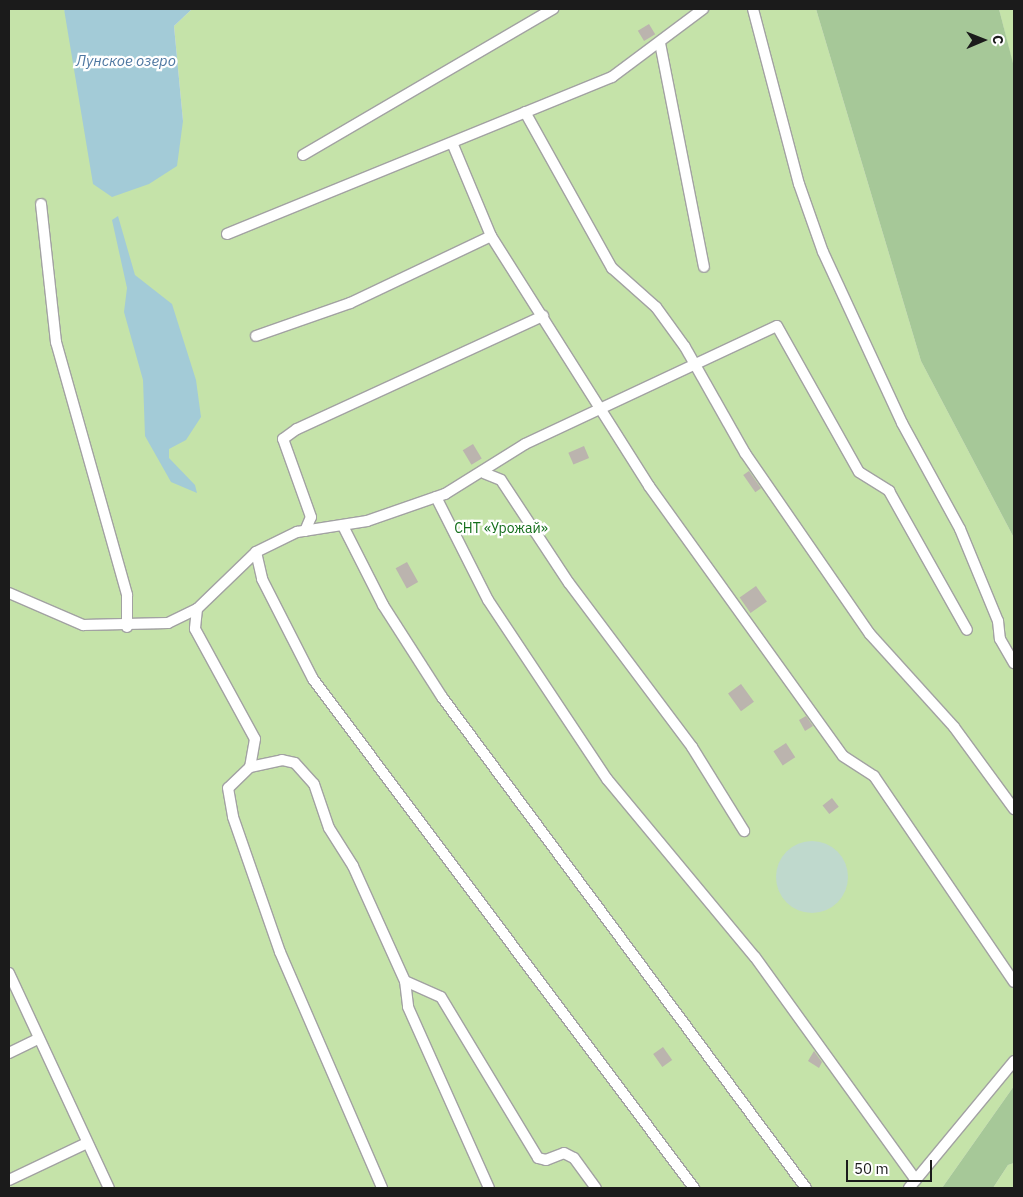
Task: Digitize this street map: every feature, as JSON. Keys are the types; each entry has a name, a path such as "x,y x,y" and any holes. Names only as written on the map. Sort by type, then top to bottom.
{"street":[{"path":"303,155 553,9"},
{"path":"227,234 453,145 525,112 612,77 703,9"},
{"path":"753,9 799,184 823,252 902,423 960,529 998,621 1000,639 1014,663"},
{"path":"660,43 704,267"},
{"path":"525,112 591,237 612,268 656,307 694,363 745,453 870,634 954,727 1014,809"},
{"path":"453,145 491,236 602,408 649,486 843,756 874,776 1014,982"},
{"path":"41,204 56,342 127,595 127,627"},
{"path":"256,336 350,303 491,236"},
{"path":"305,531 311,517 284,439 543,316"},
{"path":"9,593 83,625 127,627 168,623 197,609 256,552 305,531 343,526 436,497 484,473 525,444 694,363 777,326 859,472 889,491 967,630"},
{"path":"484,473 501,480 569,583 692,748 744,830"},
{"path":"436,497 488,600 607,779 755,957 916,1180"},
{"path":"343,526 383,605 442,697 806,1188"},
{"path":"256,552 262,579 313,679 694,1188"},
{"path":"197,609 195,629 255,739 250,767"},
{"path":"382,1188 280,952 233,817 228,788 250,767 282,760 294,763 314,784 329,828 352,866 405,981 408,1006 489,1188"},
{"path":"9,974 109,1188"},
{"path":"405,981 441,997 538,1158 546,1160 564,1153 574,1158 596,1188"},
{"path":"9,1053 38,1039"},
{"path":"909,1188 1014,1061"},
{"path":"9,1180 87,1143"}],"green space":[{"name":"СНТ «Урожай»","path":"9,9 64,9 69,24 183,121 174,26 192,9 816,9 921,361 1014,538 1014,1086 942,1188 9,1188"},
{"path":"816,9 999,9 1014,67 1014,538 921,361"},
{"path":"999,9 1014,9 1014,67 1013,65"},
{"path":"819,841 838,851 846,863 848,877 846,891 838,903 826,911 805,913 786,903 778,891 776,870 786,851 798,843"},
{"path":"1014,1086 1014,1163 1008,1165 993,1188 942,1188"},
{"path":"1014,1163 1014,1188 993,1188 1008,1165"}],"water":[{"name":"Лунское озеро","path":"64,9 192,9 174,26 183,121 177,166 149,184 112,197 93,184"},
{"path":"118,216 135,275 172,304 196,380 201,417 186,440 169,449 169,458 195,485 197,493 171,482 145,436 143,380 124,312 127,288 112,220"}],"building":[{"path":"649,24 655,34 644,41 638,31"},
{"path":"473,444 482,459 471,465 463,450"},
{"path":"584,446 589,458 573,465 568,453"},
{"path":"749,471 761,488 755,492 743,475"},
{"path":"407,562 418,582 407,588 396,568"},
{"path":"756,586 767,602 751,613 740,597"},
{"path":"741,684 754,702 741,711 728,693"},
{"path":"806,716 813,726 805,731 799,720"},
{"path":"786,743 795,757 783,765 773,751"},
{"path":"832,798 839,807 829,814 823,805"},
{"path":"663,1047 672,1060 662,1067 653,1054"},
{"path":"814,1051 822,1062 819,1068 808,1061"}]}
